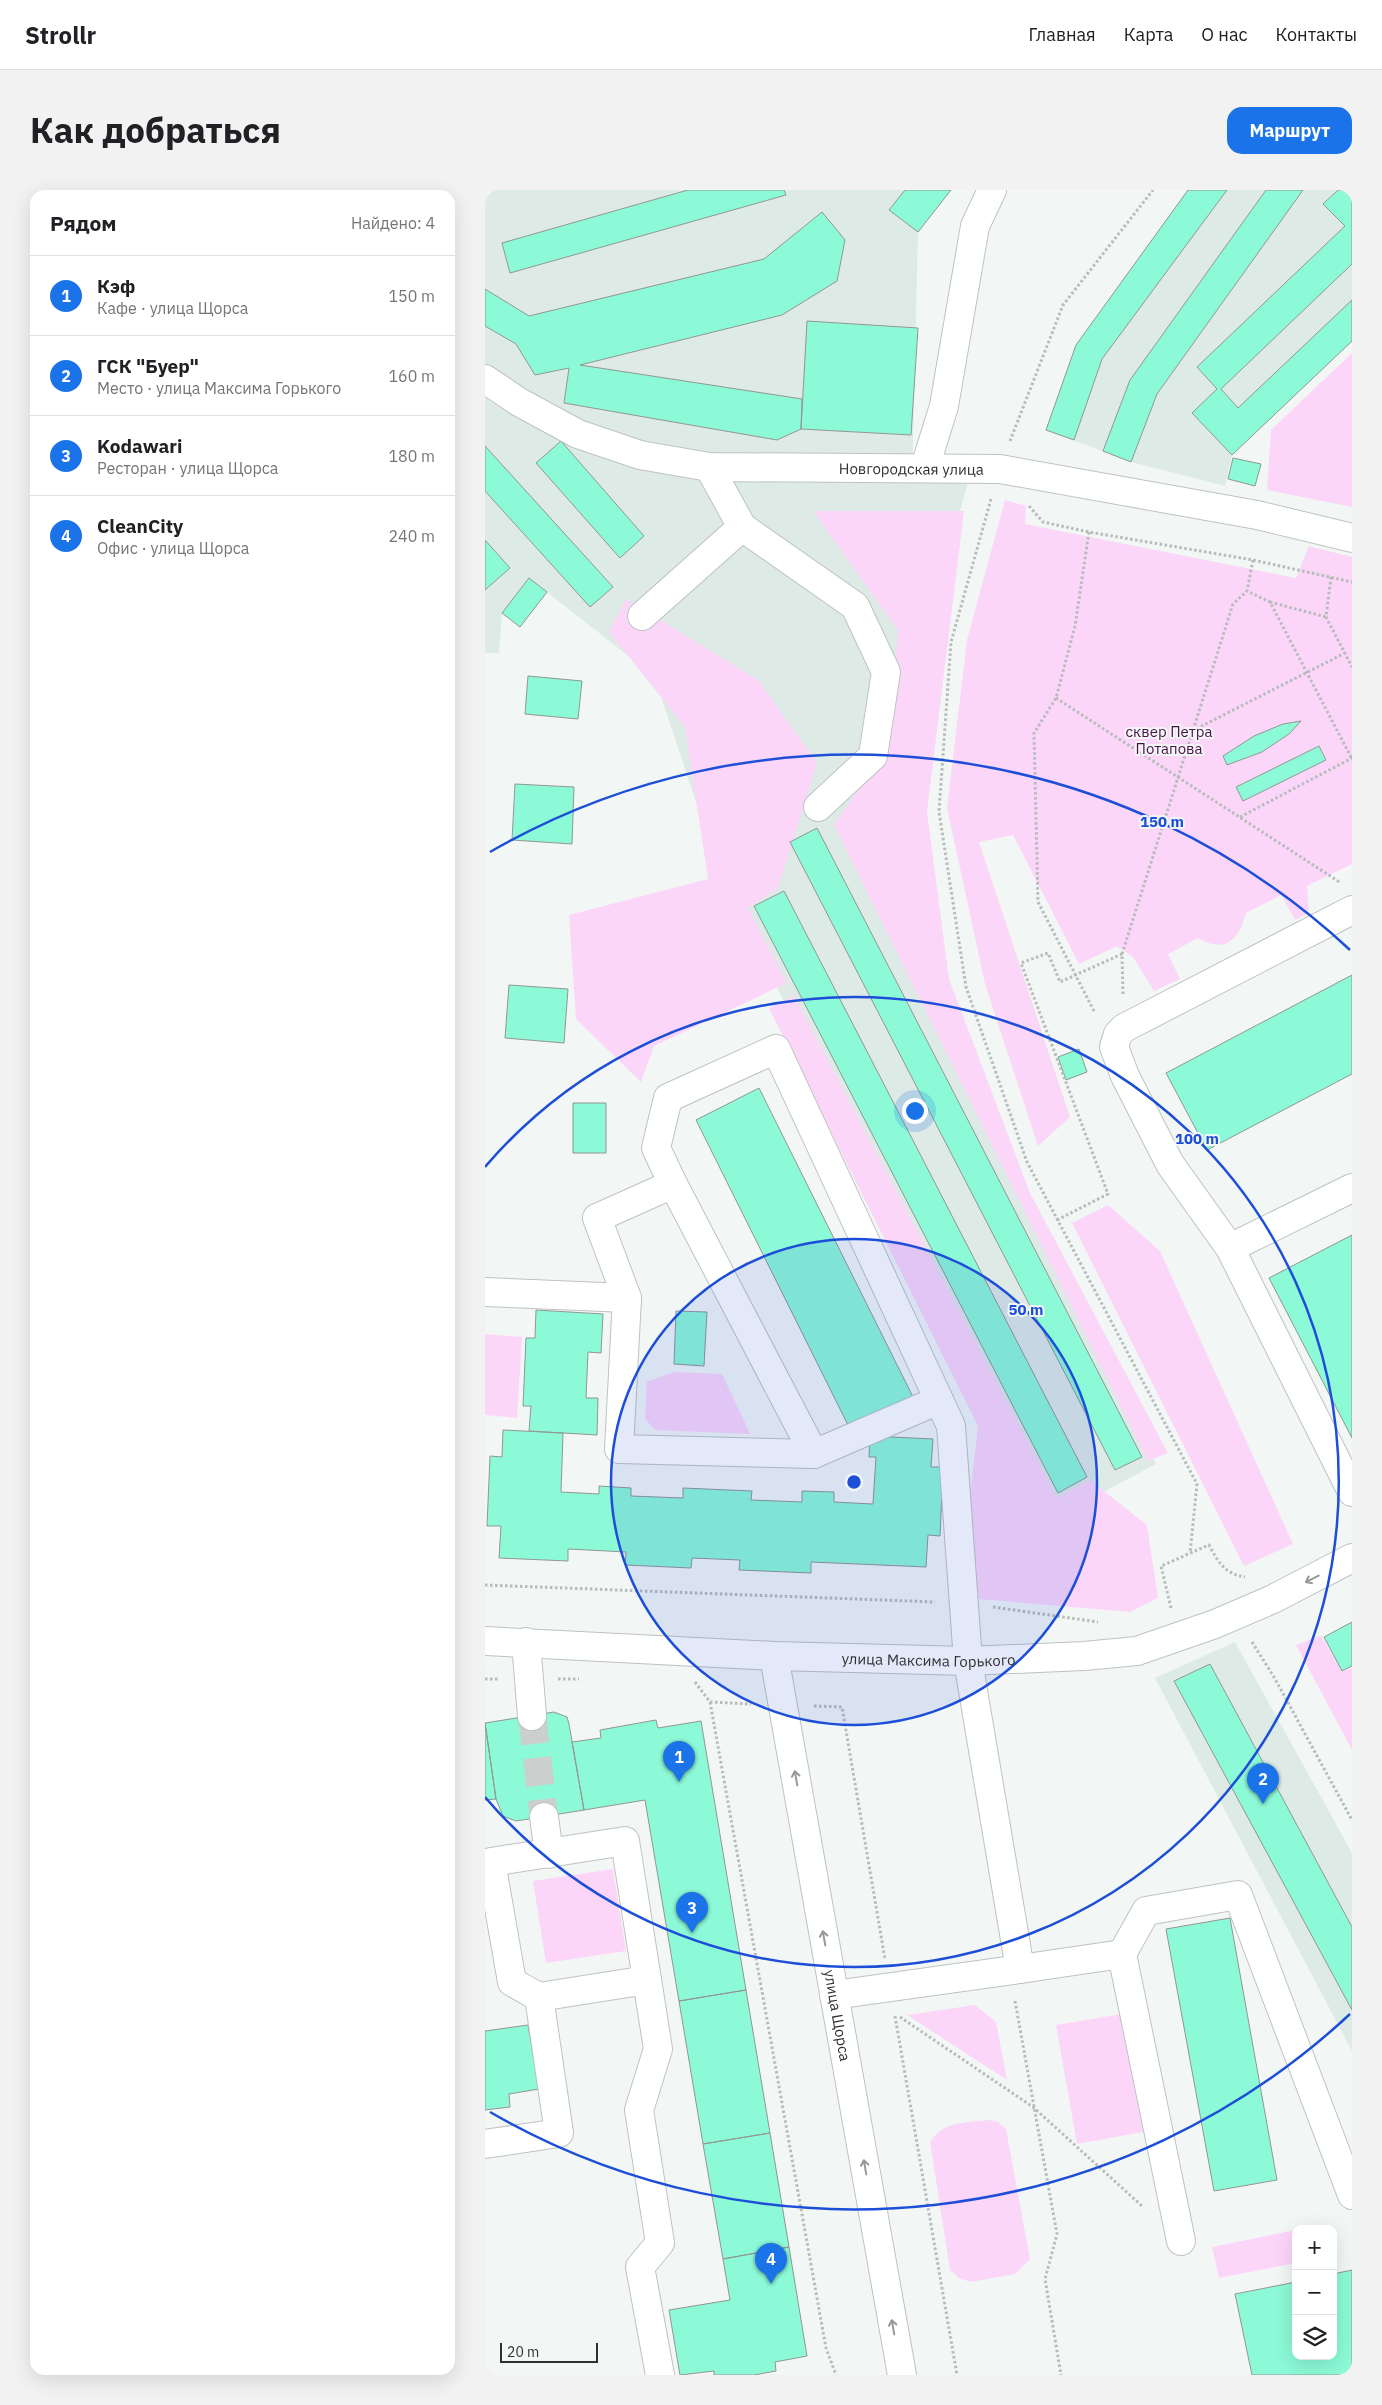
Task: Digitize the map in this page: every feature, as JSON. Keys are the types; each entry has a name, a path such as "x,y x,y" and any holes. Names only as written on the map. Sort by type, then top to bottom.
{"street":[{"path":"925,467 944,406 975,226 993,190"},
{"name":"Новгородская улица","path":"485,379 519,402 578,434 640,455 709,468 925,467 1000,469 1257,515 1352,538"},
{"path":"709,468 742,528 855,606 886,672 873,756 817,807"},
{"path":"642,616 742,528"},
{"path":"1352,910 1124,1028 1118,1034 1114,1047 1125,1076 1169,1164 1230,1248 1352,1492"},
{"path":"814,1454 656,1148 668,1098 775,1049 951,1426 968,1661 1020,1969"},
{"path":"673,1184 597,1218 627,1298 619,1449 814,1454 939,1400"},
{"path":"1230,1248 1352,1188"},
{"path":"485,1292 627,1298"},
{"name":"улица Максима Горького","path":"485,1641 774,1656 968,1661 1084,1656 1137,1651 1235,1616 1351,1558"},
{"path":"526,1642 532,1716"},
{"name":"улица Щорса","path":"774,1656 902,2375"},
{"path":"544,1817 549,1854"},
{"path":"647,1980 539,1997 512,1982 491,1862 625,1841 658,2049 639,2110 660,2243 640,2267 659,2375"},
{"path":"1181,2241 1123,1954 1146,1911 1238,1894 1352,2196"},
{"path":"834,1995 1123,1954"},
{"path":"485,2144 559,2133 539,1997"}],"path":[{"path":"1153,190 1063,304 1000,469 951,642 939,812 966,986 1027,1162 1197,1484 1190,1553"},
{"path":"1023,501 1043,522 1089,532 1253,560 1352,582"},
{"path":"1075,975 1038,902 1034,732 1056,698 1075,626 1089,532"},
{"path":"1085,557 1089,532"},
{"path":"1124,1028 1122,954 1233,604 1247,591 1253,560"},
{"path":"1331,577 1326,617 1352,667"},
{"path":"1247,591 1270,602 1326,617"},
{"path":"1240,817 1352,758 1270,602"},
{"path":"1193,732 1345,653"},
{"path":"1056,698 1344,884"},
{"path":"1057,1220 1108,1194 1021,963 1048,953 1060,982 1122,954"},
{"path":"1172,1614 1161,1566 1209,1545 1220,1565 1237,1576 1252,1578"},
{"path":"485,1585 963,1603 1104,1623"},
{"path":"1235,1616 1274,1677 1352,1820"},
{"path":"485,1679 587,1679"},
{"path":"694,1680 710,1702 826,2348 836,2375"},
{"path":"710,1702 842,1706 890,1987"},
{"path":"1015,2001 1057,2234 1045,2279 1061,2375"},
{"path":"957,2375 895,2013 1033,2107 1146,2209"}],"shaded area":[{"path":"485,190 951,190 918,232 912,483 968,483 927,625 891,940 1156,1464 1039,1526 716,862 654,676 529,578 502,613 499,653 485,653"},
{"path":"1188,190 1352,190 1352,341 1232,455 1225,486 1131,462 1046,430 1076,345"},
{"path":"1235,1642 1352,1853 1352,2051 1155,1678"}],"green space":[{"path":"1352,353 1352,507 1267,490 1271,430"},
{"name":"сквер Петра Потапова","path":"1005,500 1026,506 1025,524 1296,578 1309,546 1352,557 1352,864 1307,886 1309,910 1305,915 1295,920 1281,895 1246,913 1239,931 1229,942 1216,945 1198,938 1168,954 1180,979 1154,991 1133,957 1117,946 1079,964 1013,835 979,842 1070,1117 1038,1146 985,984 947,808 967,640"},
{"path":"813,511 964,511 927,812 949,979 1030,1193 1168,1453 1148,1461 834,825 890,743 898,630"},
{"path":"626,599 758,680 817,763 778,888 748,908 787,983 654,1046 641,1082 576,1019 569,915 708,879 685,727 609,632"},
{"path":"794,996 1057,1498 1090,1480 1147,1525 1158,1598 1130,1612 979,1599 968,1514 978,1426 769,1008"},
{"path":"1108,1205 1160,1251 1293,1544 1244,1566 1072,1223"},
{"path":"485,1334 522,1337 517,1418 485,1415"},
{"path":"674,1372 722,1374 750,1434 656,1430 645,1419 647,1382"},
{"path":"1321,1635 1342,1672 1352,1668 1352,1750 1296,1645"},
{"path":"613,1869 626,1951 546,1963 533,1881"},
{"path":"975,2005 996,2022 1007,2080 907,2015"},
{"path":"1122,2014 1143,2132 1077,2144 1056,2025"},
{"path":"987,2120 997,2121 1006,2129 1030,2259 1015,2274 971,2282 959,2278 950,2270 930,2142 941,2130 955,2124"},
{"path":"1292,2231 1292,2264 1219,2278 1212,2247"}],"building":[{"path":"688,190 784,190 786,195 510,273 502,243"},
{"path":"905,190 951,190 918,232 889,210"},
{"path":"1188,190 1227,190 1102,359 1074,440 1046,430 1076,345"},
{"path":"1266,190 1303,190 1157,394 1131,462 1103,451 1130,380"},
{"path":"1338,190 1352,190 1352,264 1221,389 1238,408 1352,300 1352,341 1232,455 1192,413 1217,389 1197,367 1345,226 1323,204"},
{"path":"822,212 845,240 837,281 782,315 580,365 802,399 801,429 777,440 564,403 569,368 535,375 516,344 485,326 485,289 529,316 764,259"},
{"path":"807,321 918,328 911,435 801,429"},
{"path":"561,441 644,536 620,558 536,463"},
{"path":"485,446 613,587 590,607 485,491"},
{"path":"1233,458 1261,464 1255,486 1228,479"},
{"path":"485,540 510,568 485,590"},
{"path":"529,578 547,592 520,627 502,613"},
{"path":"528,676 582,681 578,719 525,714"},
{"path":"1301,721 1289,734 1262,752 1227,765 1223,756 1254,736 1283,724"},
{"path":"1319,746 1326,760 1243,801 1236,787"},
{"path":"515,784 574,787 572,844 512,840"},
{"path":"817,828 1142,1457 1115,1470 790,842"},
{"path":"784,891 1087,1477 1058,1493 754,906"},
{"path":"1352,975 1352,1074 1207,1150 1166,1073"},
{"path":"509,985 568,989 564,1043 505,1038"},
{"path":"1079,1049 1087,1072 1066,1080 1058,1057"},
{"path":"759,1088 913,1397 850,1429 696,1120"},
{"path":"573,1103 606,1103 606,1153 573,1153"},
{"path":"1352,1235 1352,1438 1269,1278"},
{"path":"536,1310 603,1314 601,1353 588,1352 586,1398 598,1398 597,1435 529,1431 531,1406 523,1406 526,1338 535,1338"},
{"path":"676,1311 707,1312 704,1366 674,1364"},
{"path":"503,1430 563,1433 561,1492 599,1494 599,1486 631,1488 631,1496 683,1498 683,1488 752,1491 751,1500 802,1502 802,1491 834,1492 834,1502 873,1504 876,1457 869,1457 870,1436 933,1439 931,1467 943,1467 940,1536 928,1535 926,1567 811,1562 811,1573 739,1570 740,1560 692,1558 691,1568 625,1565 626,1552 568,1549 568,1561 499,1558 501,1526 487,1526 490,1456 502,1457"},
{"path":"1352,1622 1352,1666 1342,1671 1324,1637"},
{"path":"1210,1664 1352,1927 1352,2010 1174,1681"},
{"path":"554,1712 567,1717 584,1810 516,1821 503,1816 496,1799 485,1723"},
{"path":"656,1720 658,1728 701,1721 746,1990 679,2001 645,1800 584,1810 572,1742 601,1738 600,1730"},
{"path":"485,1723 496,1799 485,1800"},
{"path":"1230,1918 1277,2180 1214,2191 1166,1929"},
{"path":"746,1990 770,2133 703,2144 679,2001"},
{"path":"528,2025 539,2089 509,2094 510,2107 485,2110 485,2031"},
{"path":"770,2133 789,2247 723,2259 703,2144"},
{"path":"789,2247 807,2356 775,2362 776,2371 754,2375 714,2375 714,2371 680,2375 669,2310 730,2300 723,2259"},
{"path":"1352,2270 1352,2375 1252,2375 1235,2294 1292,2283 1292,2360 1337,2360 1337,2273"}],"tunnel":[{"path":"532,1716 544,1817"}],"place":[{"name":"Кэф","path":"679,1782"},
{"name":"ГСК \"Буер\"","path":"1263,1804"},
{"name":"Kodawari","path":"692,1933"},
{"name":"CleanCity","path":"771,2284"}]}
